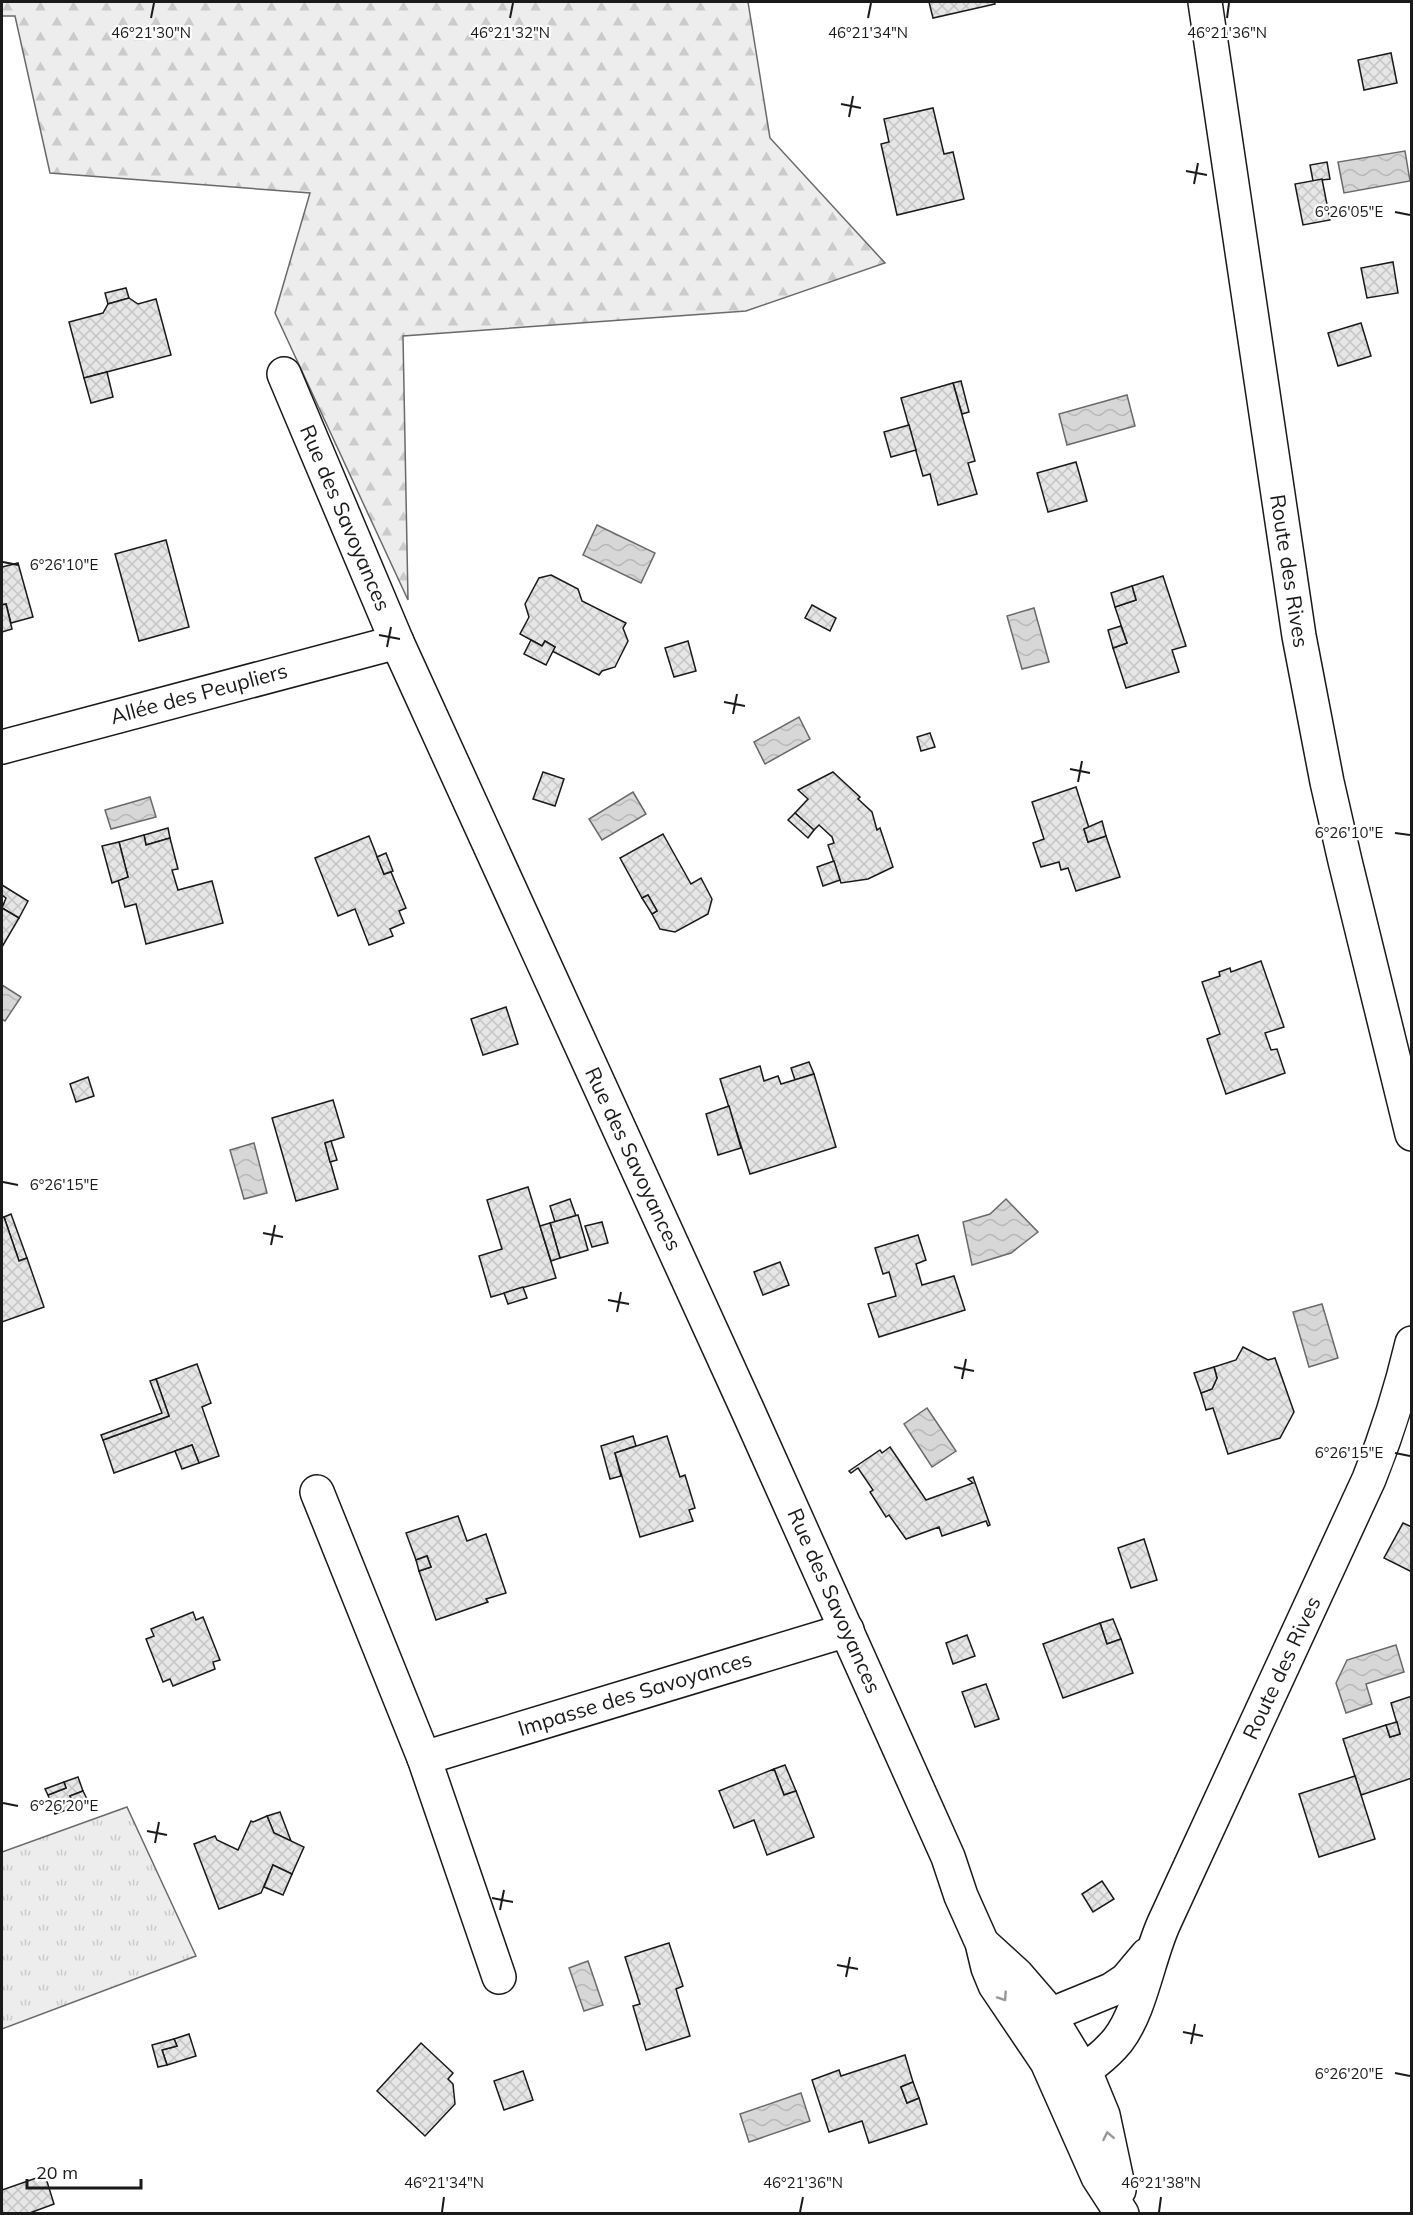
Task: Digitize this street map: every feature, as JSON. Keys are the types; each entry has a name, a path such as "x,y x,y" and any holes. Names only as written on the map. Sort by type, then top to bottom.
{"street":[{"name":"Route des Rives","path":"1205,2 1299,636 1337,827 1412,1134"},
{"name":"Rue des Savoyances","path":"284,374 397,642 948,1857 964,1903 982,1943 988,1968 995,1984 1036,2021 1044,2057 1071,2079 1098,2176 1123,2214"},
{"name":"Allée des Peupliers","path":"2,747 397,642"},
{"name":"Route des Rives","path":"1071,2079 1108,2051 1127,2026 1154,1947 1368,1479 1407,1388 1412,1343"},
{"path":"317,1492 424,1758 499,1977"},
{"name":"Impasse des Savoyances","path":"424,1758 847,1630"},
{"name":"Route des Rives","path":"1036,2021 1103,1994 1119,1985 1154,1947"}],"green space":[{"path":"2,2 748,2 770,138 885,263 746,311 403,336 408,600 275,313 310,193 50,173 15,16 2,16"},
{"path":"127,1807 196,1956 2,2029 2,1852"}],"water":[{"path":"1405,151 1410,181 1344,193 1338,162"},
{"path":"1127,395 1135,426 1067,445 1059,414"},
{"path":"597,525 655,553 641,583 583,555"},
{"path":"1034,608 1049,662 1022,669 1007,616"},
{"path":"799,717 810,739 765,764 754,742"},
{"path":"633,792 646,814 602,840 589,819"},
{"path":"150,797 156,817 111,829 105,810"},
{"path":"2,985 21,997 5,1021 2,1019"},
{"path":"254,1143 267,1193 244,1199 230,1150"},
{"path":"1006,1199 1038,1232 1011,1253 972,1265 963,1222 990,1214"},
{"path":"1322,1304 1338,1358 1309,1367 1293,1312"},
{"path":"927,1408 956,1451 932,1467 904,1424"},
{"path":"1396,1645 1404,1672 1366,1684 1372,1704 1346,1713 1336,1683 1347,1660"},
{"path":"588,1961 603,2005 584,2011 569,1968"},
{"path":"801,2093 810,2121 749,2142 740,2114"}],"building":[{"path":"929,2 994,2 995,4 933,18"},
{"path":"1391,53 1397,83 1364,90 1358,60"},
{"path":"933,108 944,154 953,152 964,199 897,215 881,144 889,142 884,119"},
{"path":"1327,162 1330,179 1313,181 1310,165"},
{"path":"1322,179 1330,220 1303,225 1295,184"},
{"path":"1393,262 1398,293 1367,298 1361,268"},
{"path":"126,288 129,298 108,304 105,293"},
{"path":"129,298 138,304 156,299 171,355 84,378 69,322 103,313 108,304"},
{"path":"1361,323 1371,356 1338,366 1328,333"},
{"path":"107,372 113,397 91,403 84,378"},
{"path":"961,381 969,412 962,414 953,383"},
{"path":"953,383 975,461 968,463 977,494 938,505 930,474 923,476 901,398"},
{"path":"909,425 916,450 891,457 884,432"},
{"path":"1076,462 1087,501 1048,512 1037,473"},
{"path":"166,540 189,627 139,641 115,554"},
{"path":"18,563 33,617 11,623 6,604 2,605 2,567"},
{"path":"551,575 578,589 582,601 626,623 623,628 628,641 615,667 602,671 599,675 552,651 555,647 545,641 542,646 520,634 529,617 525,604 539,578"},
{"path":"1163,576 1186,646 1172,650 1179,672 1126,688 1113,648 1127,643 1115,607 1136,600 1132,586"},
{"path":"1132,586 1136,600 1115,607 1111,593"},
{"path":"6,604 12,629 2,632 2,605"},
{"path":"812,605 836,618 830,631 805,618"},
{"path":"1121,626 1127,643 1113,648 1108,630"},
{"path":"531,640 542,646 545,641 555,647 546,665 524,654"},
{"path":"688,641 696,671 674,677 665,648"},
{"path":"930,733 935,747 921,751 917,737"},
{"path":"543,772 564,779 555,806 533,799"},
{"path":"833,772 860,797 858,799 872,812 893,867 868,879 841,883 828,845 834,843 832,837 819,825 814,830 795,813 808,799 798,790"},
{"path":"1076,787 1089,828 1084,829 1088,842 1106,836 1120,877 1076,891 1068,868 1061,870 1059,862 1041,867 1033,843 1044,839 1032,802"},
{"path":"795,813 814,830 808,838 788,820"},
{"path":"1102,821 1106,836 1088,842 1084,829"},
{"path":"168,828 170,838 146,845 144,835"},
{"path":"663,834 691,884 701,878 712,899 708,914 675,932 660,929 652,914 657,911 648,895 642,898 620,858"},
{"path":"144,835 146,845 170,838 178,869 172,870 178,890 212,881 223,923 146,944 136,904 125,907 118,880 128,877 119,842"},
{"path":"369,836 384,874 391,872 406,908 399,911 404,923 390,929 393,936 369,945 355,909 338,916 315,858"},
{"path":"119,842 128,877 112,883 102,846"},
{"path":"386,853 393,871 384,874 377,857"},
{"path":"834,861 840,880 823,886 817,867"},
{"path":"2,885 28,901 19,918 2,908 6,898 2,895"},
{"path":"648,895 657,911 652,914 642,898"},
{"path":"2,908 19,918 2,947"},
{"path":"1261,961 1284,1027 1265,1033 1271,1050 1277,1049 1285,1073 1226,1094 1207,1039 1220,1034 1202,982 1220,976 1219,972 1230,968 1231,972"},
{"path":"506,1007 518,1044 483,1055 471,1019"},
{"path":"809,1062 814,1074 795,1080 791,1068"},
{"path":"760,1066 764,1081 778,1076 781,1084 814,1074 836,1147 750,1174 720,1079"},
{"path":"88,1077 94,1096 76,1102 70,1084"},
{"path":"333,1100 344,1137 325,1143 338,1189 296,1201 272,1118"},
{"path":"729,1106 741,1148 718,1155 706,1114"},
{"path":"331,1141 337,1160 330,1162 325,1143"},
{"path":"528,1187 556,1278 491,1297 479,1256 502,1249 487,1200"},
{"path":"570,1199 576,1216 555,1222 550,1206"},
{"path":"11,1214 27,1258 19,1261 4,1217"},
{"path":"578,1215 588,1250 560,1258 550,1223"},
{"path":"4,1217 19,1261 27,1258 44,1307 2,1322 2,1218"},
{"path":"602,1222 608,1243 592,1247 585,1226"},
{"path":"550,1223 560,1258 551,1261 540,1226"},
{"path":"918,1235 926,1260 916,1264 922,1285 954,1276 965,1310 879,1337 868,1304 896,1296 889,1272 883,1274 875,1248"},
{"path":"780,1262 789,1285 763,1295 754,1272"},
{"path":"523,1287 527,1298 508,1304 504,1293"},
{"path":"1243,1347 1268,1360 1275,1358 1294,1412 1280,1438 1228,1454 1213,1408 1206,1410 1201,1393 1212,1389 1217,1378 1214,1367 1236,1360"},
{"path":"197,1364 211,1403 202,1407 219,1456 199,1463 192,1445 114,1473 103,1440 169,1416 156,1379"},
{"path":"1214,1367 1217,1378 1212,1389 1201,1393 1194,1373"},
{"path":"156,1379 169,1416 103,1440 101,1435 162,1413 150,1381"},
{"path":"633,1436 636,1446 615,1453 621,1476 610,1479 601,1446"},
{"path":"667,1436 680,1477 685,1475 695,1508 689,1510 693,1521 640,1537 615,1453"},
{"path":"192,1445 199,1463 182,1469 175,1451"},
{"path":"890,1447 926,1500 973,1483 968,1479 973,1477 990,1525 988,1526 986,1521 942,1536 939,1527 906,1539 889,1515 886,1517 870,1492 873,1490 858,1468 851,1473 849,1471 880,1450 882,1453"},
{"path":"458,1516 467,1541 486,1534 506,1593 486,1599 488,1602 436,1620 419,1571 431,1567 427,1556 416,1560 406,1533"},
{"path":"1403,1523 1412,1527 1412,1572 1384,1558"},
{"path":"1144,1539 1157,1580 1131,1588 1118,1548"},
{"path":"427,1556 431,1567 419,1571 416,1560"},
{"path":"193,1612 196,1620 203,1617 220,1660 213,1662 215,1669 173,1686 170,1679 163,1682 146,1639 154,1636 151,1629"},
{"path":"1113,1619 1121,1639 1107,1644 1100,1623"},
{"path":"1100,1623 1107,1644 1121,1639 1133,1673 1063,1698 1043,1644"},
{"path":"967,1635 975,1656 953,1664 946,1643"},
{"path":"986,1684 999,1719 975,1727 962,1692"},
{"path":"1412,1696 1412,1778 1361,1795 1343,1739 1386,1725 1390,1737 1400,1734 1391,1703"},
{"path":"1397,1722 1400,1734 1390,1737 1386,1725"},
{"path":"785,1765 796,1791 784,1795 774,1769"},
{"path":"774,1769 784,1795 796,1791 814,1837 767,1855 754,1820 734,1828 719,1791"},
{"path":"1355,1776 1375,1839 1319,1857 1299,1794"},
{"path":"78,1777 83,1791 70,1796 74,1807 55,1814 48,1795 66,1788 64,1782"},
{"path":"64,1782 66,1788 48,1795 45,1789"},
{"path":"83,1791 88,1801 74,1807 70,1796"},
{"path":"280,1812 291,1841 274,1833 267,1816"},
{"path":"267,1816 274,1833 304,1847 292,1874 273,1865 261,1893 219,1909 194,1844 215,1836 217,1840 238,1850 251,1821"},
{"path":"273,1865 292,1874 283,1895 264,1887"},
{"path":"1102,1881 1114,1899 1093,1912 1082,1894"},
{"path":"669,1943 683,1986 676,1989 690,2036 646,2050 633,2006 640,2004 625,1957"},
{"path":"189,2034 196,2056 167,2065 162,2050 177,2046 174,2039"},
{"path":"174,2039 177,2046 162,2050 167,2065 158,2067 152,2045"},
{"path":"421,2043 453,2073 448,2079 453,2084 455,2104 425,2136 377,2091"},
{"path":"905,2055 913,2082 901,2087 907,2103 919,2098 927,2124 869,2143 862,2121 829,2132 812,2080 839,2070 841,2076"},
{"path":"523,2071 533,2100 504,2110 494,2081"},
{"path":"913,2082 919,2098 907,2103 901,2087"},
{"path":"45,2175 54,2204 27,2214 2,2214 2,2190"}]}
